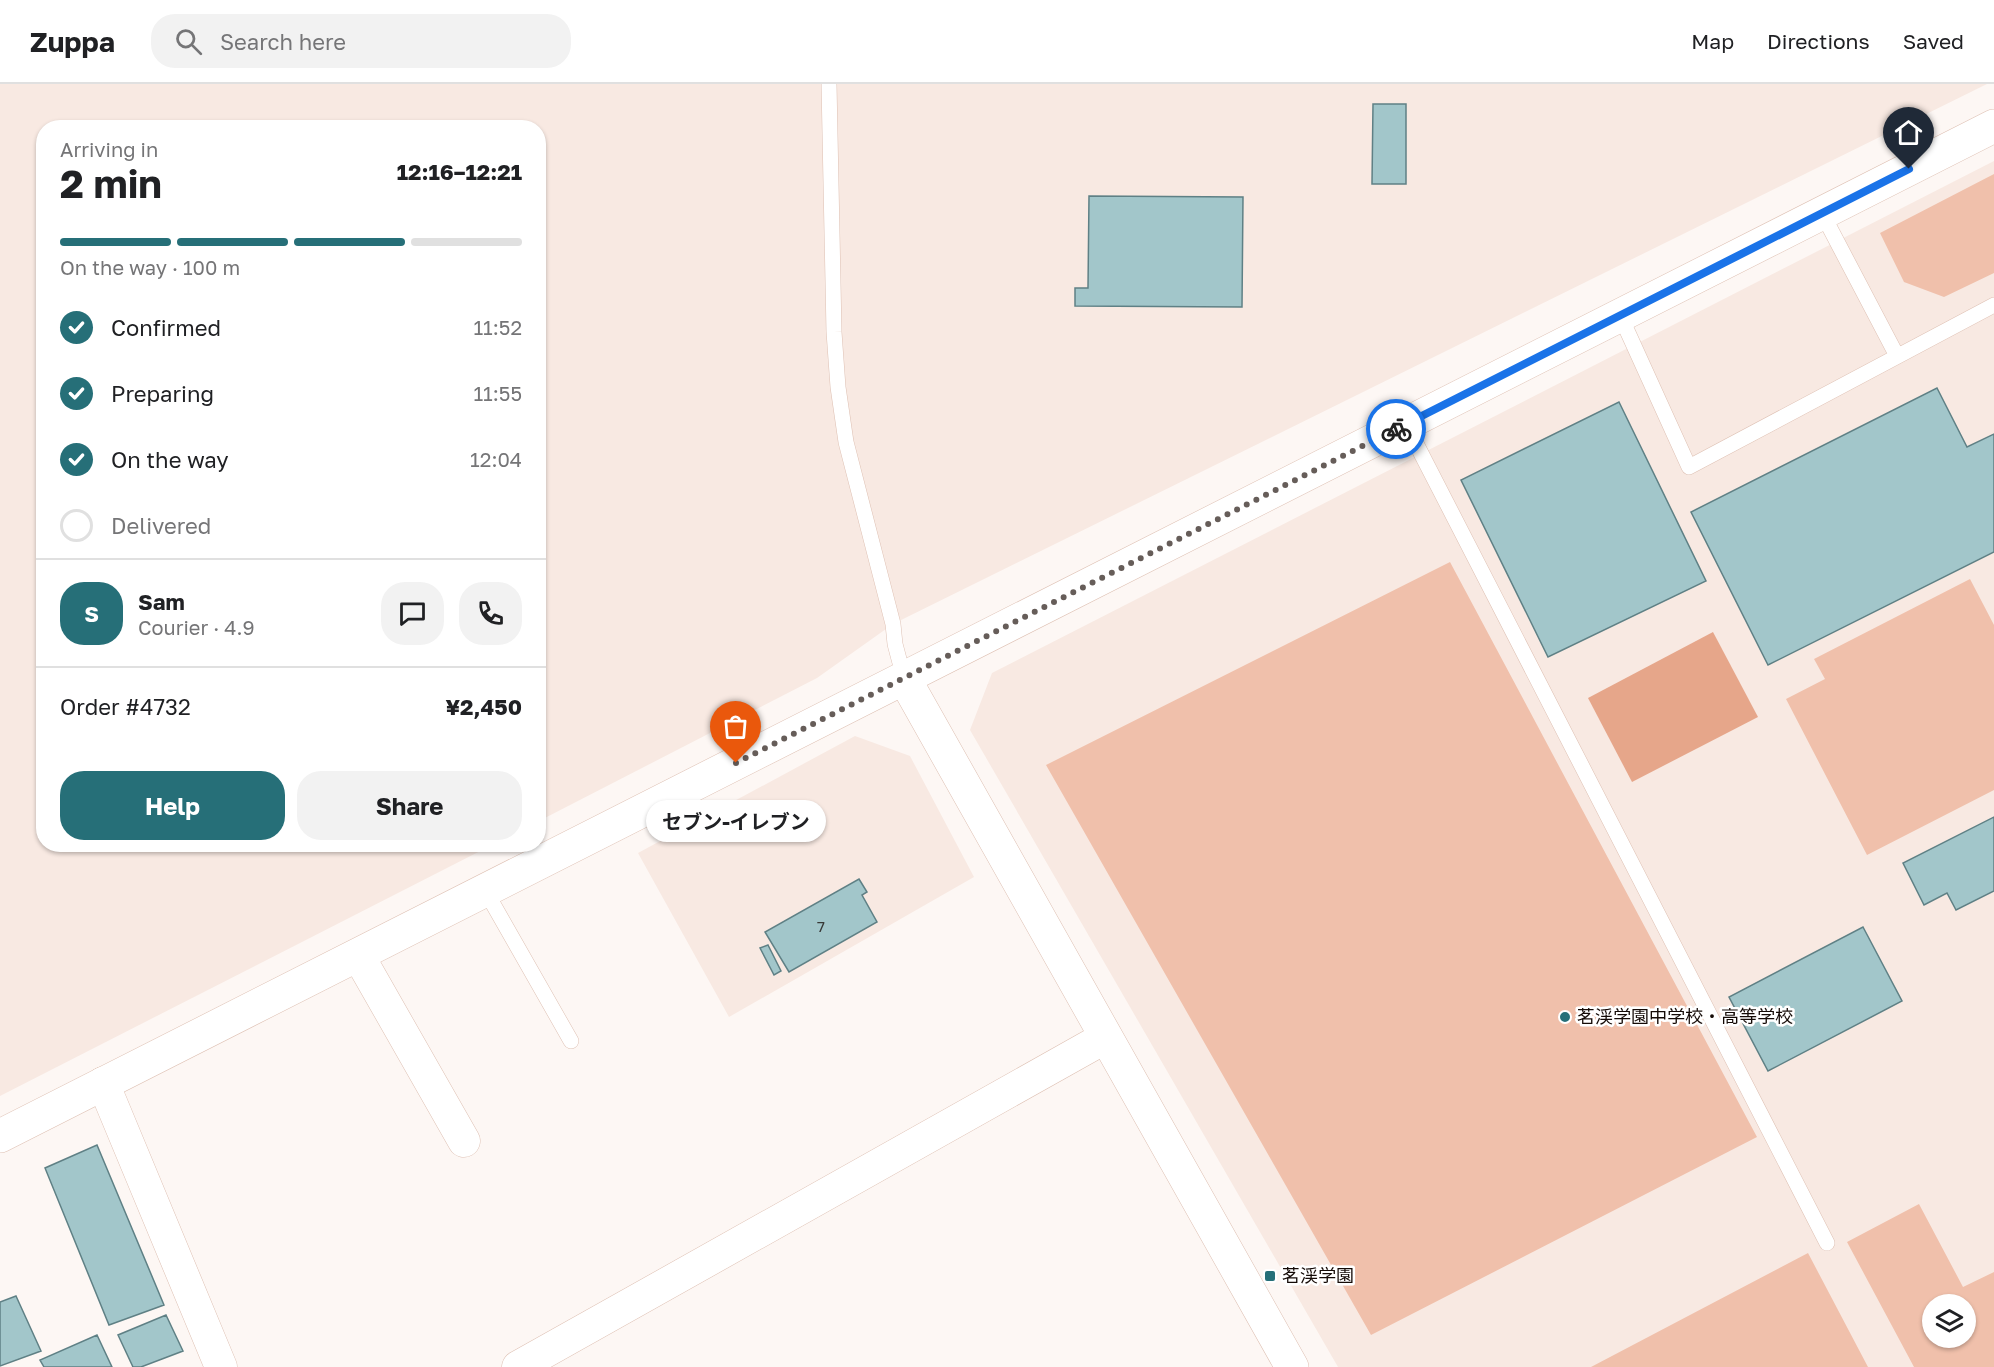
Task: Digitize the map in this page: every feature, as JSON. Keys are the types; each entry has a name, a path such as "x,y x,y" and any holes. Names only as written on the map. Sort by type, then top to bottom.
{"street":[{"path":"0,1136 1994,126"},
{"path":"904,678 1292,1367"},
{"path":"358,955 464,1141"},
{"path":"519,1367 1106,1037"},
{"path":"103,1083 221,1367"}],"lane":[{"path":"829,84 834,332 838,387 846,442 893,624 895,644 904,678"},
{"path":"1822,213 1897,356"},
{"path":"1620,315 1689,467 1994,305"},
{"path":"1406,424 1827,1243"},
{"path":"485,890 571,1041"}],"shaded area":[{"path":"0,84 1987,84 893,624 817,678 546,817 546,120 36,120 36,852 478,852 0,1096"},
{"name":"茗渓学園中学校・高等学校","path":"1994,161 1994,1367 1338,1367 970,730 992,673"},
{"path":"1994,174 1994,273 1944,297 1904,282 1880,233"},
{"path":"1450,562 1757,1137 1371,1335 1046,765"},
{"path":"1970,579 1994,625 1994,790 1867,855 1786,699 1825,679 1814,659"},
{"path":"1713,632 1758,717 1632,782 1588,698"},
{"path":"855,736 910,756 974,877 729,1017 638,853"},
{"path":"1919,1204 1963,1287 1994,1272 1994,1367 1914,1367 1847,1242"},
{"path":"1808,1253 1868,1367 1591,1367"}],"building":[{"path":"1373,104 1406,104 1406,184 1372,184"},
{"path":"1089,196 1243,197 1242,307 1075,306 1075,288 1088,288"},
{"path":"1937,388 1967,447 1994,434 1994,552 1768,665 1691,512"},
{"path":"1619,402 1706,581 1548,657 1461,480"},
{"path":"1994,817 1994,891 1956,910 1947,893 1924,905 1903,863"},
{"path":"859,879 867,892 862,895 877,922 789,972 765,932"},
{"path":"1863,927 1902,1001 1768,1071 1729,997"},
{"path":"768,945 781,971 774,975 760,948"},
{"path":"97,1145 164,1305 109,1325 45,1168"},
{"path":"16,1296 41,1351 0,1366 0,1302"},
{"path":"166,1315 183,1351 141,1367 133,1367 118,1335"},
{"path":"97,1335 112,1367 44,1367 40,1360"}],"way so far":[{"path":"736,763 1396,429"}],"place":[{"name":"セブン-イレブン","path":"736,763"},
{"name":"茗渓学園中学校・高等学校","path":"1565,1017"},
{"name":"茗渓学園","path":"1270,1276"}],"route":[{"path":"1396,429 1909,169"}]}
